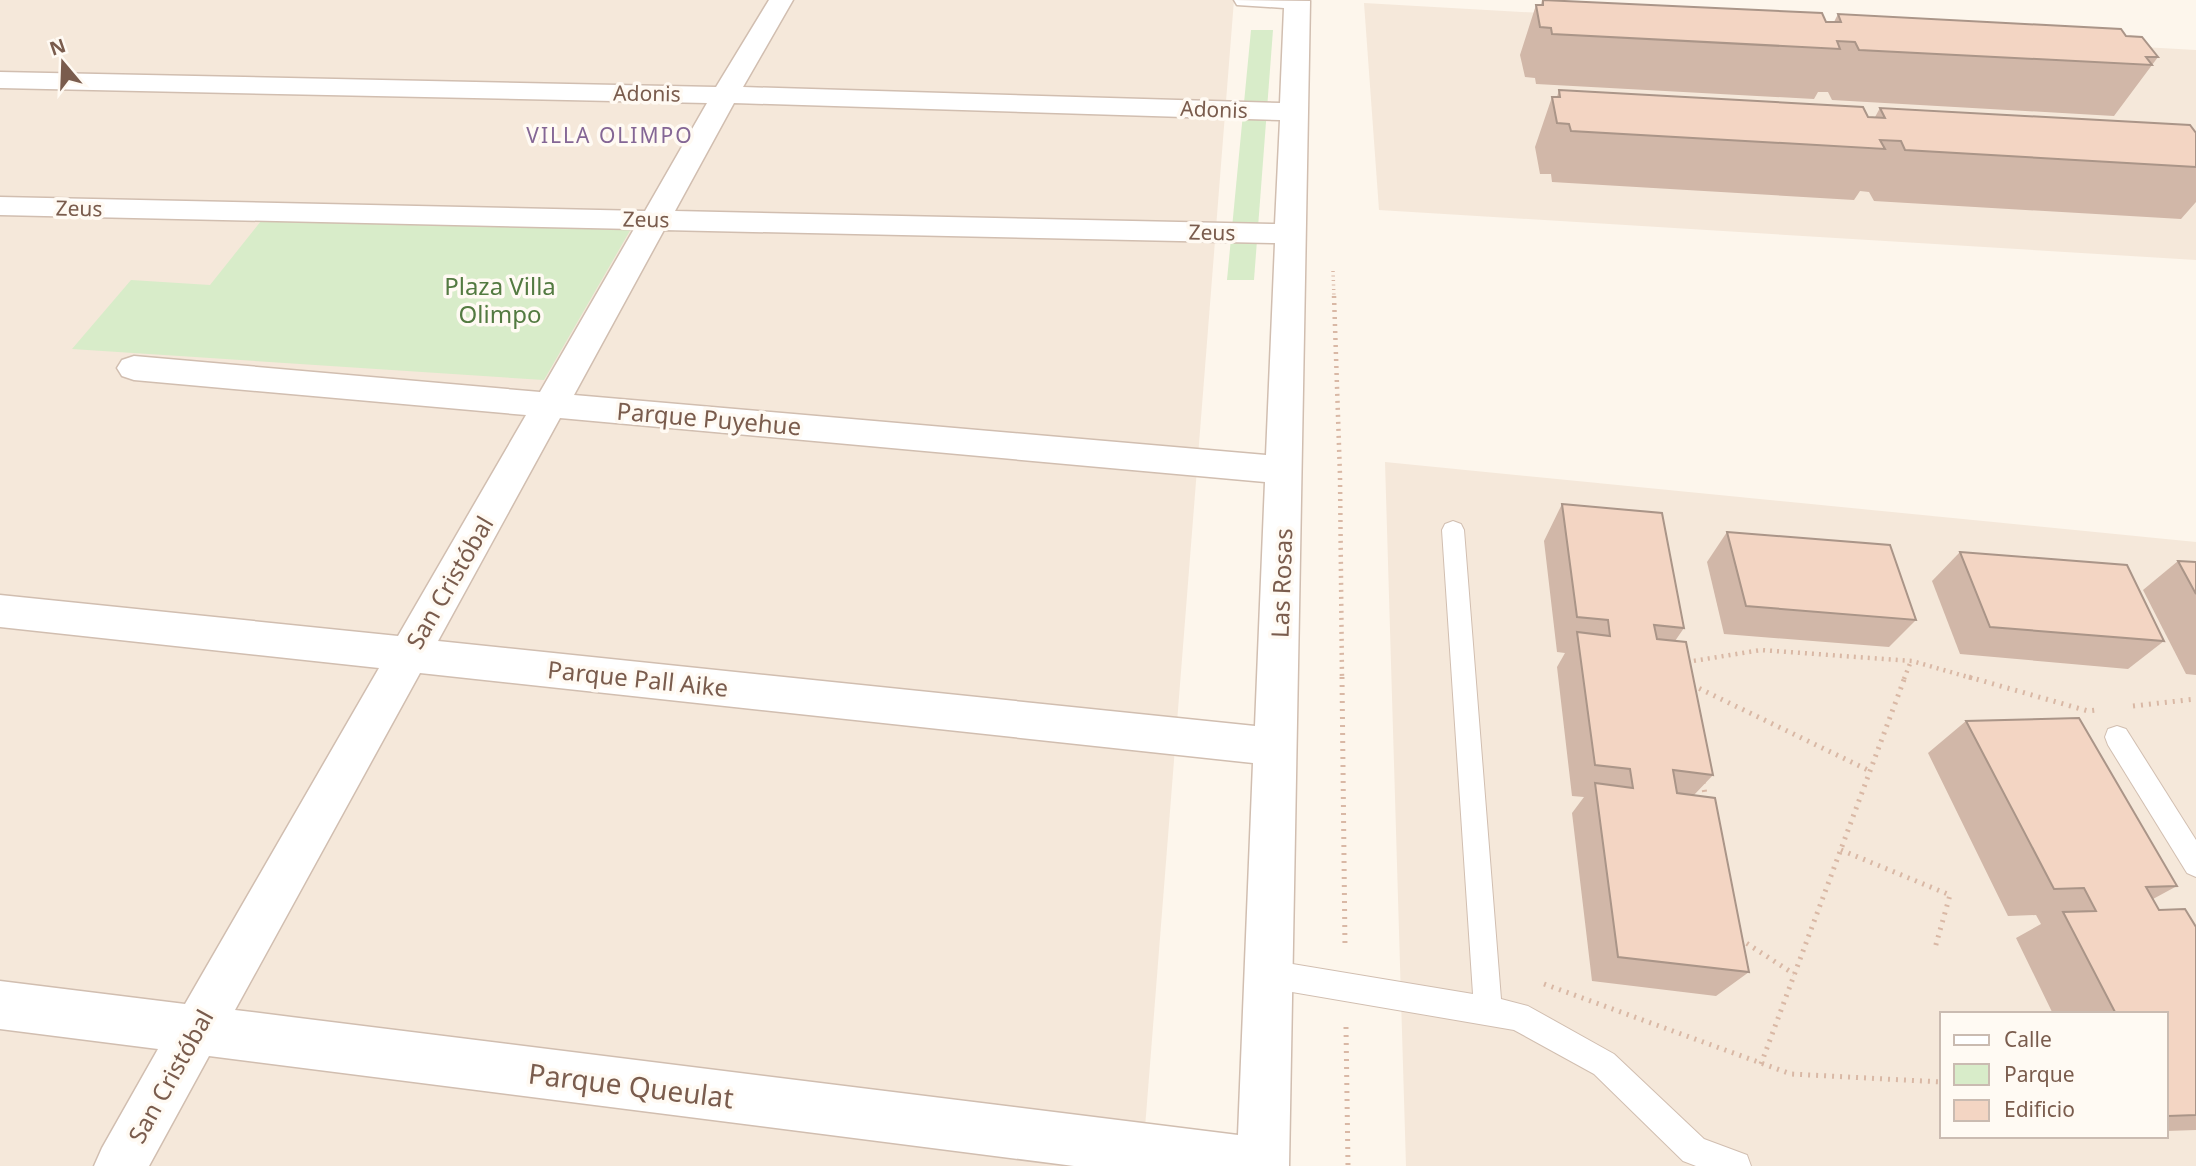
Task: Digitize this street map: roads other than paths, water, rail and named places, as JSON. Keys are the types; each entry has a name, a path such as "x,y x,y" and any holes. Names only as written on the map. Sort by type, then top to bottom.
{"street":[{"name":"San Cristóbal","path":"120,1166 654,219 781,0"},
{"path":"1246,0 1298,1"},
{"name":"Las Rosas","path":"1263,1165 1298,1"},
{"name":"Adonis","path":"0,80 725,95 1295,112"},
{"name":"Zeus","path":"0,206 1291,234"},
{"name":"Parque Puyehue","path":"134,368 1284,470"},
{"name":"Parque Pall Aike","path":"0,611 1276,747"},
{"name":"Parque Queulat","path":"0,1005 1263,1165"}],"lane":[{"path":"1453,530 1488,1012"},
{"path":"2117,737 2196,864"},
{"path":"1269,974 1518,1016 1604,1064 1694,1150 1736,1166"}],"district":[{"name":"VILLA OLIMPO","path":"610,135"}],"park label":[{"name":"Plaza Villa Olimpo","path":"500,299"}]}
